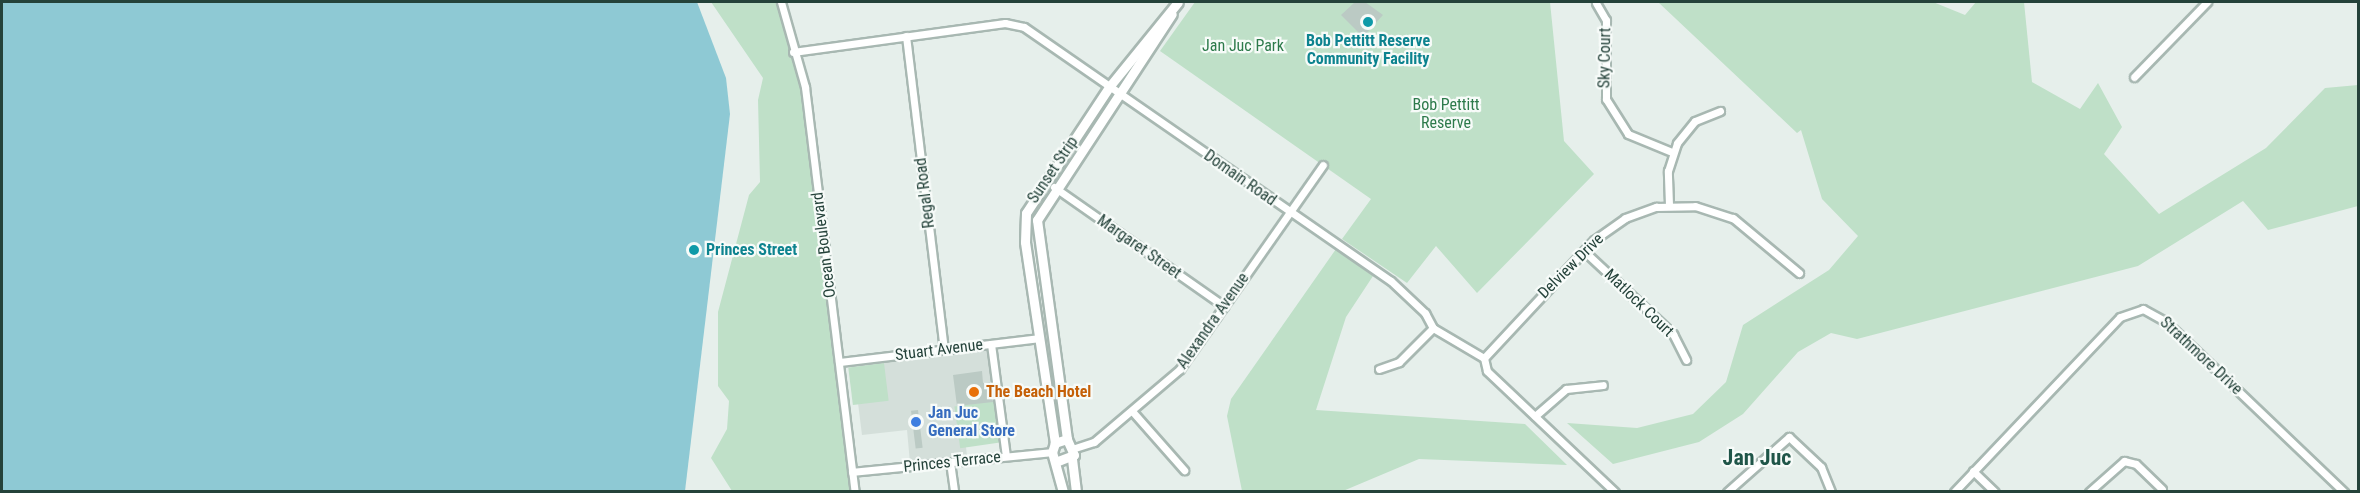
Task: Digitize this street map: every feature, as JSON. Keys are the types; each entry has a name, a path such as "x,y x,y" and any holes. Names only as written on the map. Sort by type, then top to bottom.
{"street":[{"name":"Ocean Boulevard","path":"781,2 805,87 855,492"},
{"name":"Sunset Strip","path":"1063,492 1054,447 1039,338 1026,213 1109,87 1179,2"},
{"name":"Sunset Strip","path":"1067,439 1036,228 1054,187 1121,94 1179,2"},
{"path":"2134,77 2207,2"},
{"name":"Sky Court","path":"1596,3 1606,20 1606,99 1628,134 1672,152"},
{"name":"Domain Road","path":"793,51 1018,24 1391,281 1425,313 1433,328 1484,358 1487,371 1615,492"},
{"name":"Regal Road","path":"906,36 944,350"},
{"path":"1669,205 1672,152 1695,121 1720,111"},
{"name":"Alexandra Avenue","path":"1075,448 1094,442 1180,369 1323,165"},
{"name":"Margaret Street","path":"1054,187 1224,306"},
{"name":"Delview Drive","path":"1484,358 1584,251 1625,218 1669,205 1708,208 1733,218 1799,273"},
{"name":"Matlock Court","path":"1584,251 1673,334 1686,360"},
{"name":"Strathmore Drive","path":"1954,492 2120,317 2143,309 2165,321 2344,492"},
{"path":"1379,369 1399,362 1433,328"},
{"name":"Stuart Avenue","path":"839,362 1039,338"},
{"path":"991,344 1006,456"},
{"path":"1535,416 1566,389 1603,385"},
{"path":"1132,411 1184,470"},
{"path":"1727,492 1789,437 1821,467 1831,492"},
{"path":"1054,447 1067,439 1075,448 1072,459 1076,492"},
{"name":"Princes Terrace","path":"852,472 1006,456 1054,447"},
{"path":"1058,461 1072,459"},
{"path":"2089,492 2124,461 2136,464 2162,489"},
{"path":"950,462 954,492"},
{"path":"1973,471 1995,492"}],"shaded area":[{"path":"989,347 996,406 962,411 967,456 910,463 907,430 862,435 858,403 886,399 882,360"}],"green space":[{"path":"711,2 781,2 801,68 854,491 732,491 711,458 727,429 729,401 718,386 718,312 749,195 760,182 758,100 763,78"},
{"name":"Bob Pettitt Reserve","path":"1195,2 1550,2 1564,141 1594,174 1477,293 1436,246 1407,283 1342,239 1371,199 1160,51"},
{"path":"1658,2 1933,2 1965,15 1976,2 2024,2 2032,82 2080,109 2098,83 2122,127 2104,154 2159,214 2266,148 2325,88 2358,85 2358,206 2268,230 2243,201 2138,266 1857,339 1831,333 1798,352 1743,414 1699,442 1613,464 1567,423 1637,428 1693,414 1726,382 1743,325 1829,270 1858,236 1822,199 1801,130 1797,133"},
{"path":"1336,249 1373,276 1346,317 1316,410 1525,424 1567,465 1419,459 1343,491 1242,491 1227,416 1231,399"},
{"path":"884,363 889,401 853,405 848,367"},
{"path":"994,401 1000,443 960,448 954,407"}],"water":[{"path":"2,2 697,2 726,78 730,114 685,491 2,491"}],"building":[{"path":"1355,2 1365,2 1383,15 1363,37 1341,15"},
{"name":"The Beach Hotel","path":"982,371 983,383 990,382 993,402 957,406 953,375"},
{"name":"Jan Juc General Store","path":"918,410 923,448 916,449 911,411"}],"place":[{"name":"Bob Pettitt Reserve Community Facility","path":"1368,22"},
{"name":"Princes Street","path":"694,250"},
{"name":"The Beach Hotel","path":"974,392"},
{"name":"Jan Juc General Store","path":"916,422"}],"district":[{"name":"Jan Juc","path":"1757,458"}],"park label":[{"name":"Jan Juc Park","path":"1243,46"}]}
